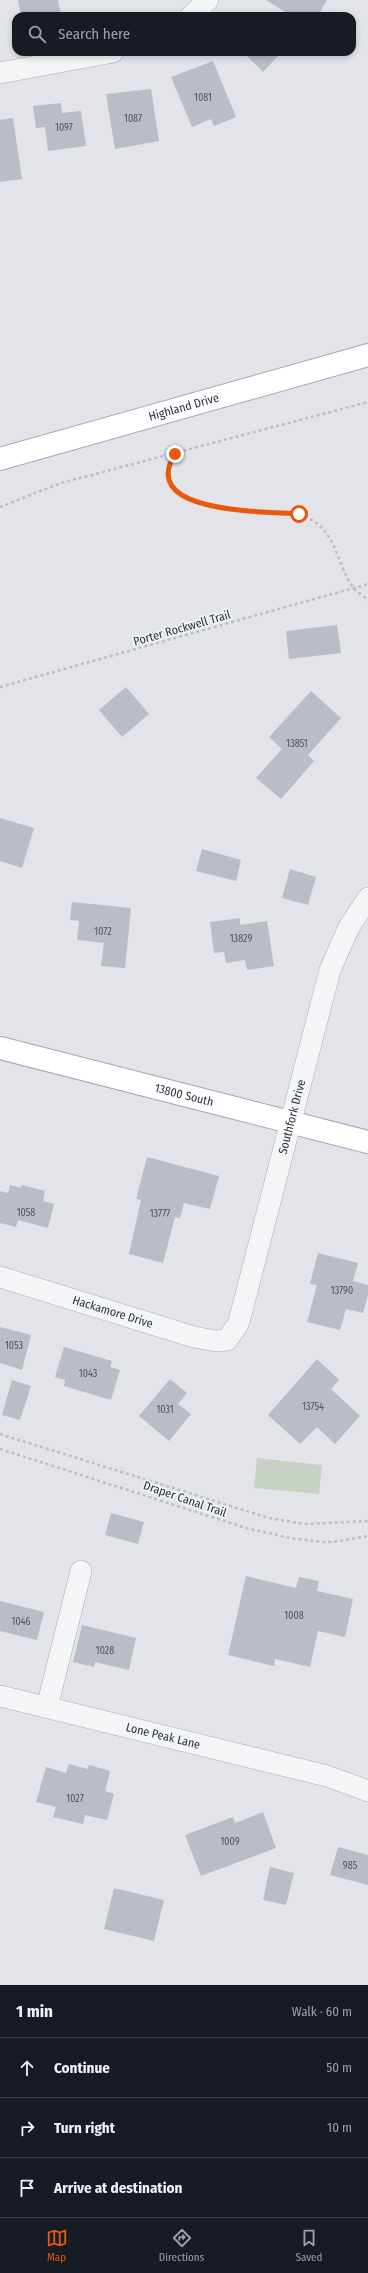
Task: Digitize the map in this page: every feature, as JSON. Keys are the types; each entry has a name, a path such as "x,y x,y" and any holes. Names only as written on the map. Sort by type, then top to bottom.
{"main road":[{"name":"Highland Drive","path":"0,459 368,355"},
{"name":"13800 South","path":"0,1048 368,1142"}],"street":[{"path":"195,12 208,0"},
{"path":"0,73 91,56"},
{"name":"Southfork Drive","path":"227,1340 238,1324 241,1314 330,970 349,928 368,898"},
{"name":"Hackamore Drive","path":"0,1277 194,1337 216,1341 227,1340"},
{"path":"47,1707 81,1571"},
{"name":"Lone Peak Lane","path":"0,1696 327,1776 368,1791"}],"path":[{"path":"0,506 61,483 368,402"},
{"path":"175,454 168,465 169,481 175,489 194,502 232,509 299,514 313,520 333,540 345,575 353,588 368,600"},
{"name":"Porter Rockwell Trail","path":"0,687 368,584"},
{"path":"0,1434 269,1518 305,1524 368,1522"},
{"name":"Draper Canal Trail","path":"0,1449 113,1484 218,1520 265,1532 322,1542 333,1542 368,1536"}],"green space":[{"path":"257,1458 322,1465 319,1494 254,1488"}],"building":[{"path":"18,0 58,0 60,12 20,12"},
{"path":"266,0 327,0 320,12 286,12"},
{"path":"247,56 278,56 263,72"},
{"path":"213,61 236,117 214,126 211,119 192,127 171,77"},
{"path":"151,89 159,141 115,149 106,94"},
{"path":"61,103 62,113 81,111 86,146 48,151 45,127 36,128 33,106"},
{"path":"13,118 22,179 0,182 0,120"},
{"path":"337,625 341,653 289,659 286,631"},
{"path":"126,687 149,714 122,737 99,710"},
{"path":"311,691 341,718 308,755 314,761 281,799 256,778 282,749 269,737"},
{"path":"0,818 34,828 22,868 0,861"},
{"path":"202,849 241,860 236,881 196,871"},
{"path":"290,869 316,877 308,905 282,898"},
{"path":"72,902 131,908 125,968 101,966 104,943 77,940 79,921 70,920"},
{"path":"240,918 240,925 267,921 274,966 247,970 245,960 226,963 224,952 214,953 210,922"},
{"path":"147,1157 219,1176 210,1209 184,1203 180,1218 175,1217 163,1263 129,1254 141,1200 136,1199"},
{"path":"10,1185 21,1188 22,1185 45,1191 43,1201 54,1204 48,1228 18,1220 16,1227 0,1223 0,1191 8,1193"},
{"path":"318,1253 358,1263 353,1281 368,1285 368,1295 363,1313 346,1309 340,1330 307,1322 317,1285 310,1284"},
{"path":"0,1327 31,1335 22,1370 0,1363"},
{"path":"64,1347 112,1361 110,1367 120,1370 111,1400 64,1386 65,1380 55,1377"},
{"path":"317,1359 339,1380 331,1389 360,1416 335,1444 317,1427 300,1444 268,1415"},
{"path":"170,1379 187,1393 178,1404 191,1414 169,1441 139,1416"},
{"path":"12,1380 31,1386 20,1420 2,1415"},
{"path":"111,1513 144,1522 138,1544 105,1535"},
{"path":"246,1576 296,1588 299,1577 319,1581 317,1591 353,1599 345,1637 318,1631 310,1667 275,1659 274,1666 228,1655"},
{"path":"0,1601 44,1612 37,1640 0,1631"},
{"path":"82,1625 136,1638 129,1670 95,1662 94,1667 73,1662"},
{"path":"69,1764 88,1769 89,1765 110,1771 105,1791 114,1794 107,1820 85,1815 83,1824 53,1817 56,1807 36,1802 46,1767 66,1773"},
{"path":"263,1812 276,1848 201,1876 185,1835 233,1817 235,1823"},
{"path":"338,1847 368,1855 368,1885 330,1875"},
{"path":"270,1867 294,1873 286,1905 263,1900"},
{"path":"114,1888 164,1900 154,1941 104,1929"}],"route":[{"path":"175,454 168,465 167,471 169,481 175,489 186,498 194,502 207,506 232,509 299,514"}]}
